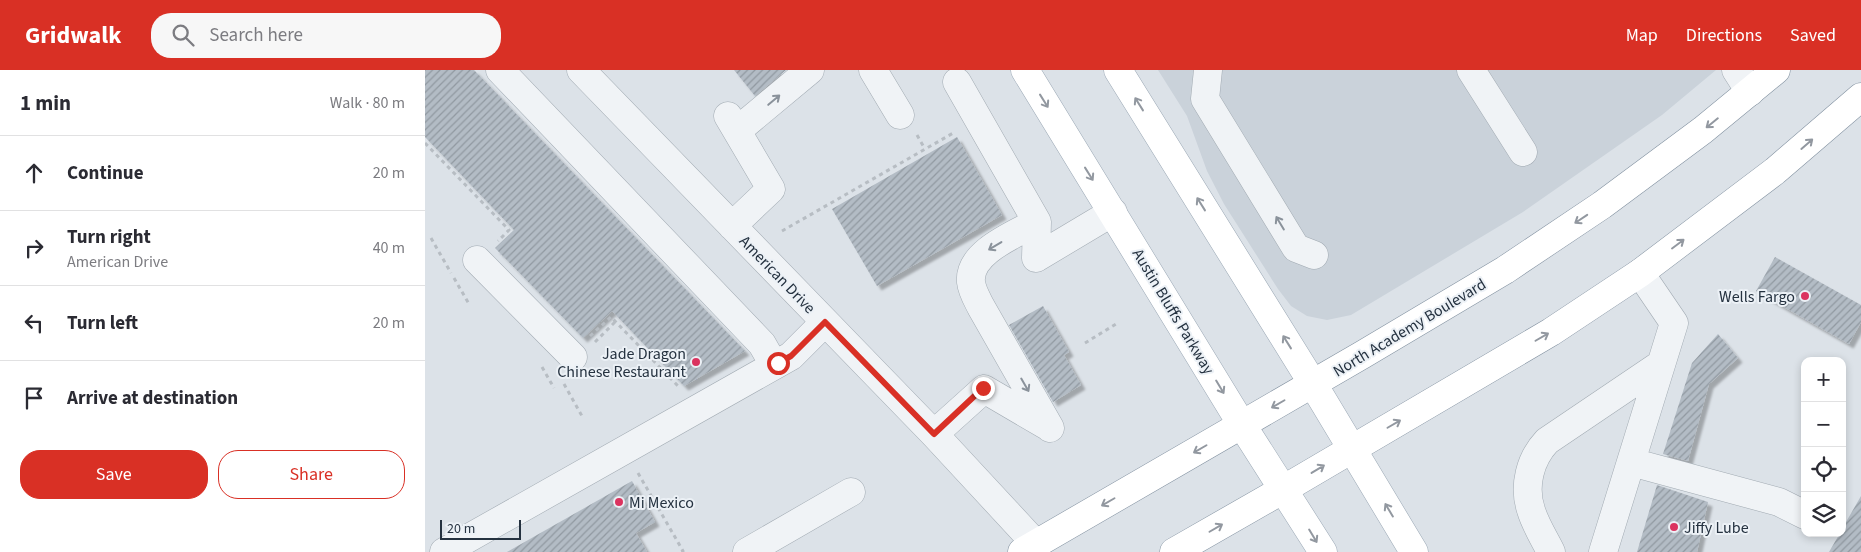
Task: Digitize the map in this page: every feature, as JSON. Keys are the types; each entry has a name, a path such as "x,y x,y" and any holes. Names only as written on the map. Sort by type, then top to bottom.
{"main road":[{"name":"Austin Bluffs Parkway","path":"1025,70 1242,425 1323,552"},
{"path":"1118,70 1313,384 1414,552"},
{"name":"North Academy Boulevard","path":"1029,548 1313,384 1505,270 1602,205 1703,130 1743,81 1776,70"},
{"path":"1174,552 1551,332 1640,273 1775,171 1861,97"}],"street":[{"path":"500,70 762,344 774,365"},
{"name":"American Drive","path":"581,70 934,434 1029,548"},
{"path":"732,226 771,189 733,123 810,70"},
{"path":"873,70 900,115"},
{"path":"1208,70 1205,98 1296,248 1313,255"},
{"path":"1471,70 1523,152"},
{"path":"957,82 1037,222 1036,258 1113,212"},
{"path":"934,434 983,388 1050,428 981,307 973,291 971,280 974,265 986,252 1037,222"},
{"path":"487,251 581,347"},
{"path":"1603,552 1674,323 1640,273"},
{"path":"444,552 791,356 825,322"},
{"path":"1551,552 1530,510 1528,474 1538,450 1547,441 1661,364"},
{"path":"1631,462 1779,502 1801,513"},
{"path":"747,552 851,492"}],"path":[{"path":"782,231 963,128"},
{"path":"425,143 509,230 487,251"},
{"path":"581,347 611,317 684,392"},
{"path":"1085,343 1116,324"},
{"path":"540,363 554,388"},
{"path":"564,383 582,416"},
{"path":"634,466 683,551 681,552"}],"shaded area":[{"path":"1158,70 1716,70 1662,115 1523,212 1351,315 1327,320 1307,316 1291,306 1278,289 1224,204 1207,171 1187,116"}],"building":[{"path":"425,70 474,70 745,351 684,386 612,311 583,338 495,248 514,230 425,137"},
{"path":"734,70 786,70 755,96"},
{"path":"957,137 1002,215 877,286 832,209"},
{"name":"Wells Fargo","path":"1775,257 1861,305 1861,322 1849,344 1756,291"},
{"path":"1043,306 1069,352 1064,355 1081,385 1053,402 1009,325"},
{"path":"1718,334 1738,358 1709,384 1688,461 1663,454 1692,363"},
{"name":"Mi Mexico","path":"632,481 655,522 636,533 647,552 507,552"},
{"name":"Jiffy Lube","path":"1657,485 1708,502 1697,552 1637,552"},
{"path":"1861,496 1861,552 1829,552 1838,537 1846,537 1846,522"}],"place":[{"name":"Wells Fargo","path":"1805,296"},
{"name":"Jade Dragon Chinese Restaurant","path":"696,362"},
{"name":"Mi Mexico","path":"619,502"},
{"name":"Jiffy Lube","path":"1674,527"}],"route":[{"path":"778,363 791,356 825,322 934,434 983,388"}]}
